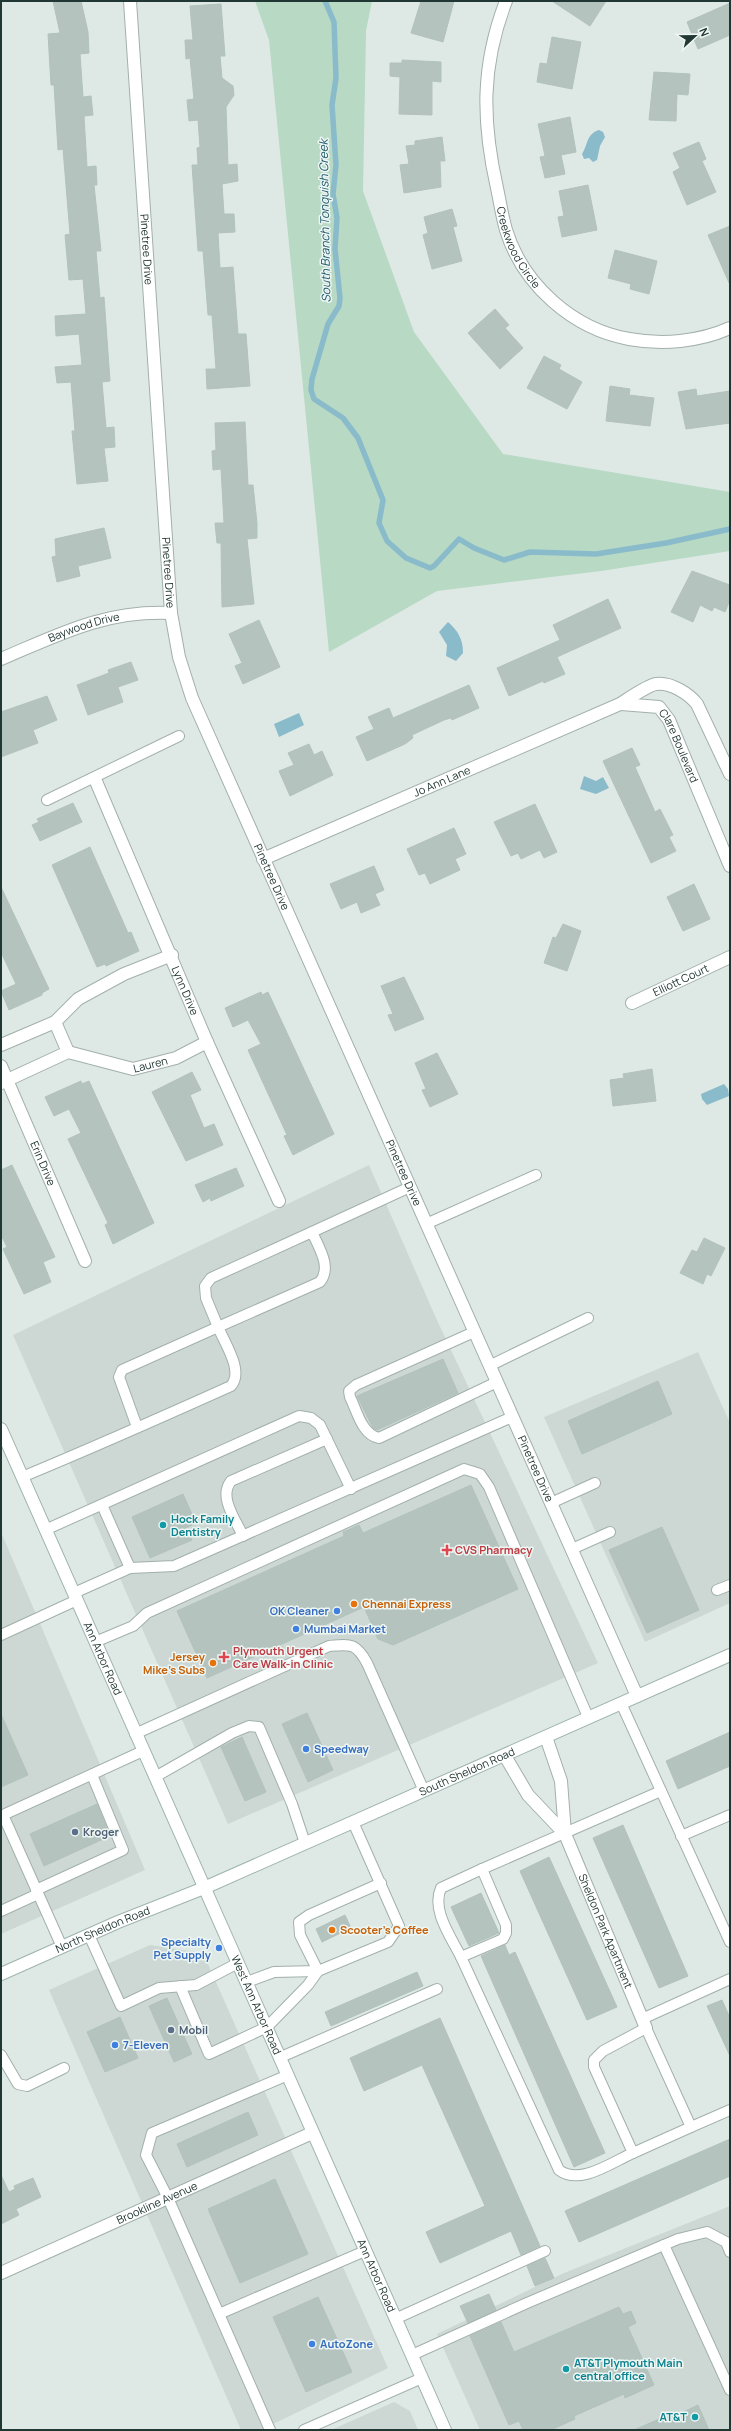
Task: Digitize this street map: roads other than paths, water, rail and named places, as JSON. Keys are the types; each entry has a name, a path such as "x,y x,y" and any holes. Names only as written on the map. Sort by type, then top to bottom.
{"street":[{"name":"Pinetree Drive","path":"130,1 171,613 179,656 192,698 637,1696"},
{"name":"Creekwood Circle","path":"506,1 496,27 489,57 485,95 486,133 506,230 518,258 530,278 546,295 568,314 588,326 616,337 645,342 674,342 699,338 730,328"},
{"name":"Baywood Drive","path":"1,659 93,620 131,613 171,613"},
{"path":"620,704 656,684 671,686 691,696 697,704 730,774"},
{"name":"Jo Ann Lane","path":"263,859 620,704"},
{"name":"Clare Boulevard","path":"620,704 658,707 669,720 730,866"},
{"name":"Lynn Drive","path":"95,779 172,955 207,1042 279,1202"},
{"path":"1,1046 55,1022 78,999 124,974 172,955"},
{"name":"Elliott Court","path":"632,1003 730,957"},
{"path":"4,1081 68,1052 55,1022"},
{"name":"Lauren","path":"68,1052 133,1069 176,1058 207,1042"},
{"name":"Erin Drive","path":"1,1066 4,1081 85,1260"},
{"name":"Ann Arbor Road","path":"1,1429 204,1888"},
{"name":"South Sheldon Road","path":"204,1888 546,1738 588,1717 730,1655"},
{"name":"Sheldon Park Apartment","path":"546,1738 561,1781 564,1834 644,2023"},
{"name":"Sheldon Park Apartment","path":"505,1756 528,1795 564,1834"},
{"name":"North Sheldon Road","path":"1,1974 89,1935 204,1888"},
{"name":"West Ann Arbor Road","path":"204,1888 267,2027 310,2127"},
{"name":"Ann Arbor Road","path":"310,2127 445,2430"},
{"name":"Brookline Avenue","path":"1,2273 168,2198 310,2127"}],"lane":[{"path":"47,800 95,779 179,736"},
{"path":"426,1224 536,1175"},
{"path":"22,1477 231,1386 236,1380 236,1370 206,1298 205,1286 211,1278 410,1187"},
{"path":"137,1428 119,1377 122,1370 320,1282 326,1275 326,1264 312,1232"},
{"path":"489,1366 588,1318"},
{"path":"474,1332 356,1385 348,1391 350,1397 366,1431 371,1437 379,1438 497,1382"},
{"path":"45,1530 299,1416 312,1418 320,1425 351,1489"},
{"path":"1,1635 130,1568 174,1566 512,1417"},
{"path":"243,1536 225,1495 226,1487 231,1481 327,1439"},
{"path":"95,1642 133,1626 147,1612 464,1469 480,1474 489,1487 588,1717"},
{"path":"551,1503 595,1483"},
{"path":"102,1505 130,1568"},
{"path":"572,1549 610,1532"},
{"path":"717,1590 730,1585"},
{"path":"135,1734 329,1646 349,1644 359,1650 367,1663 424,1791"},
{"path":"621,1703 730,1942"},
{"path":"155,1777 232,1733 249,1726 259,1727 292,1804 305,1844"},
{"path":"62,1947 3,1815 143,1751"},
{"path":"1,1911 123,1850 92,1775"},
{"path":"661,1791 441,1888 437,1898 438,1908 559,2170 567,2176 578,2177 730,2110"},
{"path":"682,1836 730,1815"},
{"path":"247,1982 274,1972 318,1971 388,1942 399,1926 353,1822"},
{"path":"461,1957 503,1939 506,1933 506,1925 482,1869"},
{"path":"318,1971 300,1935 299,1922 309,1914 380,1883"},
{"path":"89,1935 121,2006 159,1988 196,1985 238,1963"},
{"path":"180,1986 209,2054 267,2027 308,1985 318,1971"},
{"path":"633,2153 594,2067 594,2060 603,2051 644,2023 730,1979"},
{"path":"280,2057 437,1989"},
{"name":"Sheldon Park Apartment","path":"644,2023 691,2127"},
{"path":"1,2055 18,2084 28,2086 64,2068"},
{"path":"270,2430 168,2198 146,2155 152,2133 288,2075"},
{"path":"412,2355 527,2303 678,2239 707,2232 726,2242 730,2252"},
{"path":"664,2245 730,2390"},
{"path":"395,2319 545,2250"},
{"path":"219,2314 365,2251"},
{"path":"304,2430 422,2378"}],"water":[{"path":"599,130 603,132 605,137 600,146 597,160 593,162 589,158 584,159 582,154 589,137"},
{"path":"448,622 455,629 461,639 463,653 456,661 446,656 447,645 439,632"},
{"path":"299,713 304,725 279,737 274,724"},
{"path":"584,776 596,781 603,777 609,788 596,794 580,789"},
{"path":"724,1084 728,1089 729,1096 707,1105 702,1099 701,1094"}],"waterway":[{"name":"South Branch Tonquish Creek","path":"325,1 334,22 336,78 332,105 336,165 333,194 337,218 335,249 340,298 339,306 328,324 312,379 311,390 314,399 343,418 358,438 383,500 379,523 387,541 406,558 430,568 434,566 459,539 474,548 504,560 530,552 596,554 666,543 730,529"}],"place":[{"name":"Hock Family Dentistry","path":"163,1525"},
{"name":"CVS Pharmacy","path":"447,1550"},
{"name":"Chennai Express","path":"354,1604"},
{"name":"OK Cleaner","path":"337,1611"},
{"name":"Mumbai Market","path":"296,1629"},
{"name":"Plymouth Urgent Care Walk-in Clinic","path":"224,1657"},
{"name":"Jersey Mike's Subs","path":"213,1663"},
{"name":"Speedway","path":"306,1749"},
{"name":"Kroger","path":"75,1832"},
{"name":"Scooter's Coffee","path":"332,1930"},
{"name":"Specialty Pet Supply","path":"219,1948"},
{"name":"Mobil","path":"171,2030"},
{"name":"7-Eleven","path":"115,2045"},
{"name":"AutoZone","path":"312,2344"},
{"name":"AT&T Plymouth Main central office","path":"566,2369"},
{"name":"AT&T","path":"695,2417"}]}
